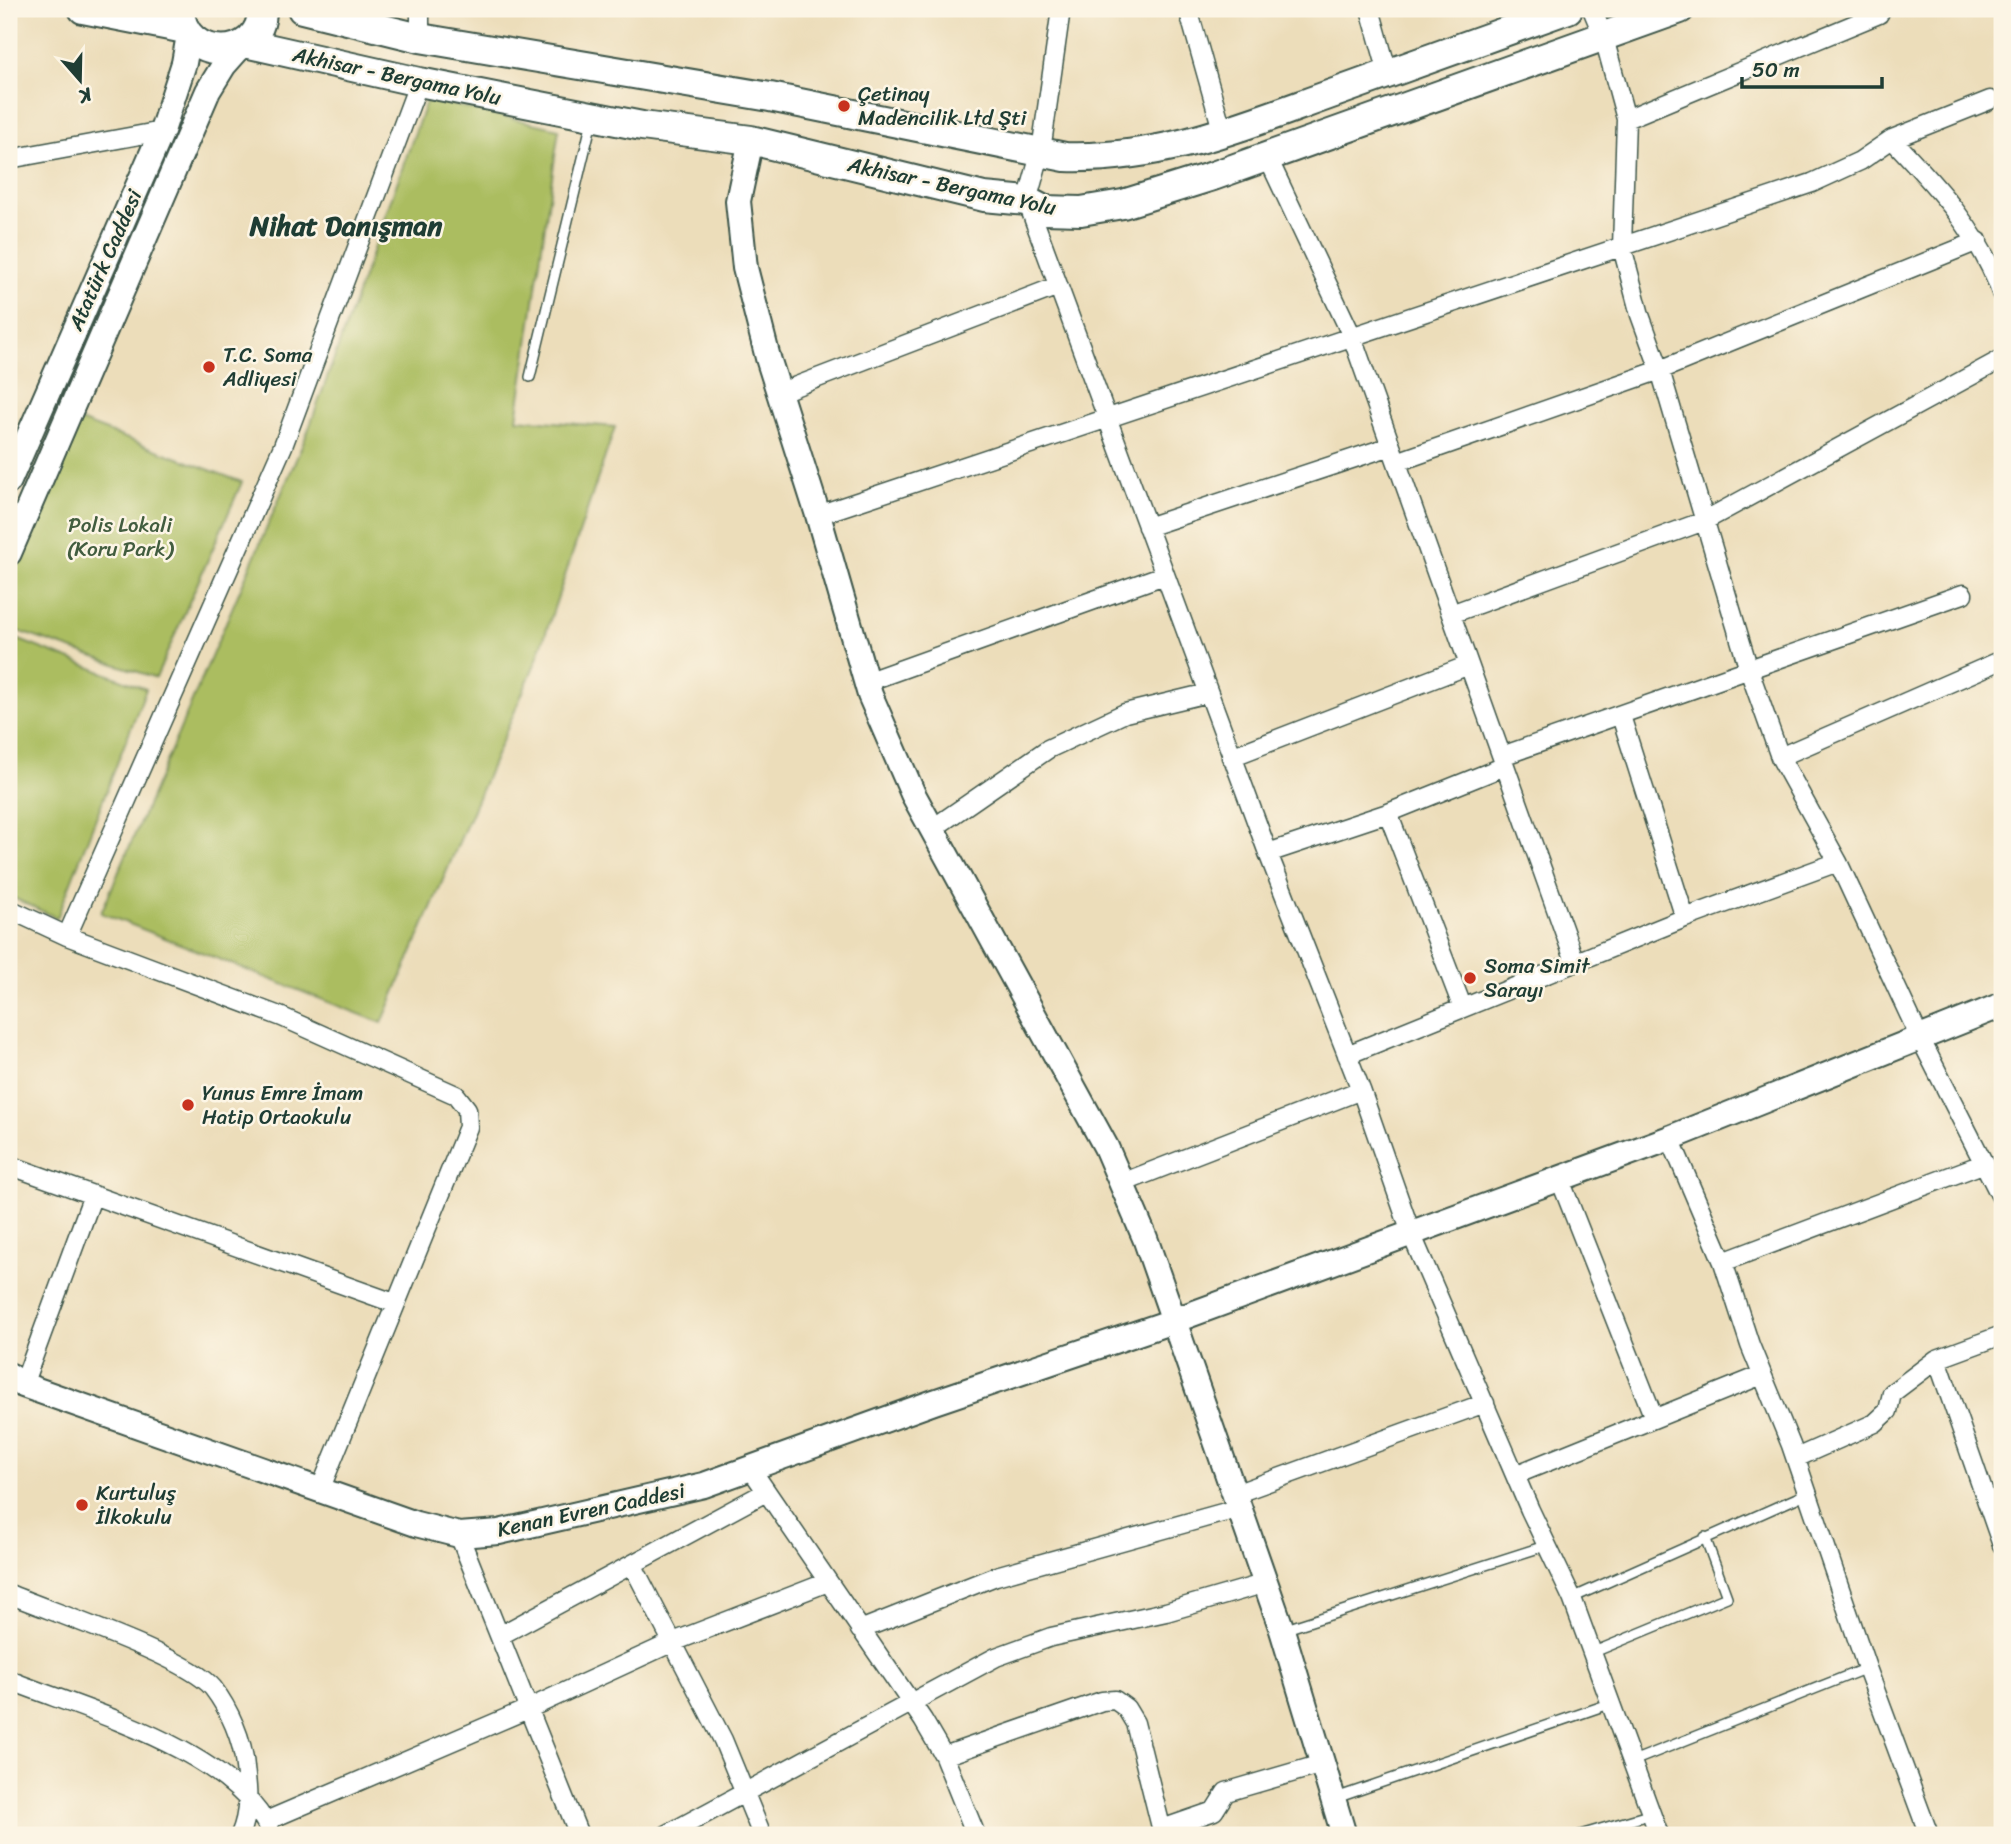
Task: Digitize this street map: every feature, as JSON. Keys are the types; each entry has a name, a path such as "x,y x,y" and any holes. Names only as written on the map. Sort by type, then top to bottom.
{"main road":[{"name":"Akhisar - Bergama Yolu","path":"83,9 185,24 209,49 225,51 242,45 593,116 751,140 984,197 1027,201 1044,210 1081,211 1122,204 1267,156 1680,9"},
{"path":"242,45 260,27 262,9"},
{"name":"Akhisar - Bergama Yolu","path":"302,9 420,38 770,97 1065,157 1108,158 1160,151 1223,133 1568,9"}],"street":[{"path":"420,9 420,38"},
{"path":"1061,9 1041,151 1027,201 1231,757 1361,1090 1411,1233 1515,1475 1572,1598 1659,1835"},
{"path":"1188,9 1223,133"},
{"path":"1370,9 1388,73"},
{"path":"1592,9 1604,38 1626,119 1622,247 1640,315 1660,370 1749,670 1780,757 1838,862 1920,1038 2002,1199"},
{"path":"1626,119 1879,14 1881,9"},
{"name":"Atatürk Caddesi","path":"9,481 162,131 184,63 185,24"},
{"path":"9,553 208,91 242,45"},
{"path":"67,936 283,446 419,82"},
{"path":"818,514 1107,419 1351,334 1812,183 1860,161 1892,139 1990,100"},
{"path":"9,159 162,131"},
{"path":"1892,139 1948,199 1978,241 2002,295"},
{"path":"751,140 738,201 751,296 866,682 912,794 1106,1147 1145,1238 1282,1630 1343,1835"},
{"path":"1267,156 1351,334 1575,962"},
{"path":"1147,527 1394,454 1660,370 1978,241"},
{"path":"781,392 1058,286"},
{"path":"1451,614 1704,521 2002,359"},
{"path":"866,682 1164,575"},
{"path":"1268,853 1388,813 1503,761 1621,716 1963,594"},
{"path":"1780,757 2002,660"},
{"path":"1231,757 1469,665"},
{"path":"932,829 1048,749 1125,713 1208,693"},
{"path":"1621,716 1685,918"},
{"path":"1388,813 1462,1006"},
{"path":"1347,1055 1462,1006 1685,918 1838,862"},
{"path":"9,909 67,936 282,1017 456,1095 467,1109 468,1127 320,1490"},
{"name":"Kenan Evren Caddesi","path":"13,1381 416,1524 458,1535 499,1532 595,1513 704,1485 751,1469 934,1402 1173,1321 1670,1138 2002,1005"},
{"path":"1122,1183 1361,1090"},
{"path":"1670,1138 1723,1262 1762,1375 1796,1458 1867,1668 1929,1835"},
{"path":"1723,1262 1985,1163"},
{"path":"9,1165 394,1303"},
{"path":"1559,1177 1654,1419"},
{"path":"13,1381 93,1195"},
{"path":"1796,1458 1875,1423 1888,1411 1892,1393 1937,1359 2002,1335"},
{"path":"1937,1359 2002,1545"},
{"path":"1515,1475 1762,1375"},
{"path":"860,1630 996,1576 1238,1501 1485,1403"},
{"path":"751,1469 944,1756 976,1835"},
{"path":"501,1635 766,1492"},
{"path":"458,1535 501,1635 579,1835"},
{"path":"633,1566 723,1740 762,1835"},
{"path":"9,1680 181,1749 220,1773 249,1802 269,1828 673,1642 828,1582"},
{"path":"666,1835 746,1795 909,1701 996,1657 1051,1637 1166,1612 1266,1583"},
{"path":"9,1594 181,1664 212,1686 230,1717 244,1755 249,1802 238,1834"},
{"path":"944,1756 1102,1701 1115,1700 1126,1708 1135,1723 1163,1832 1214,1811 1226,1792 1322,1763"}],"lane":[{"path":"530,377 593,116"},
{"path":"1572,1598 1808,1493"},
{"path":"1594,1652 1727,1597 1705,1537"},
{"path":"1282,1630 1548,1545"},
{"path":"1633,1761 1867,1668"},
{"path":"1333,1799 1612,1703"},
{"path":"1580,1835 1652,1814"}],"green space":[{"path":"427,99 559,129 517,419 615,427 537,659 382,1023 101,913 307,434"},
{"name":"Polis Lokali (Koru Park)","path":"72,418 242,482 156,678 9,628 9,574"},
{"path":"9,636 146,689 57,918 9,896"}],"place":[{"name":"Çetinay Madencilik Ltd Şti","path":"844,106"},
{"name":"T.C. Soma Adliyesi","path":"209,367"},
{"name":"Soma Simit Sarayı","path":"1470,978"},
{"name":"Yunus Emre İmam Hatip Ortaokulu","path":"188,1105"},
{"name":"Kurtuluş İlkokulu","path":"82,1505"}],"district":[{"name":"Nihat Danışman","path":"346,225"}]}
